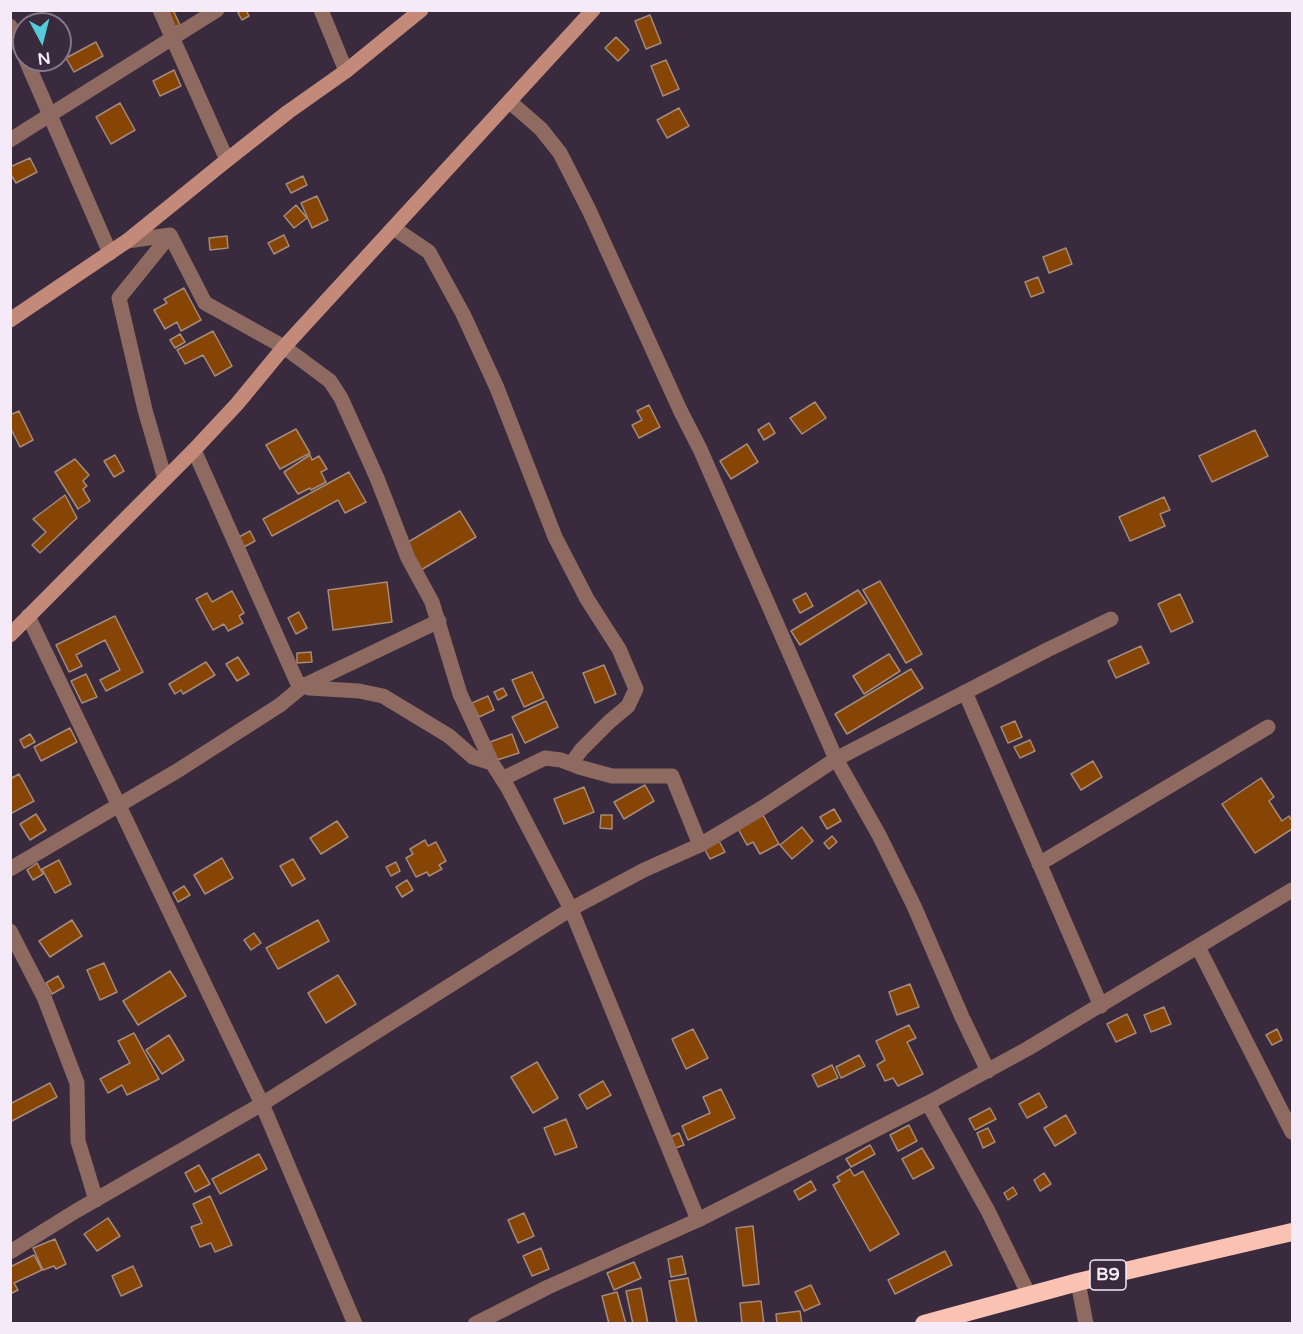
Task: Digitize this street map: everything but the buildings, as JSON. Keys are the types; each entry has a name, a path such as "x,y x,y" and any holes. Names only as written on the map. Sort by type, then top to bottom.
{"highway":[{"name":"B9","path":"924,1323 1291,1229"}],"main road":[{"path":"10,320 127,241 226,160 346,71 421,10"},
{"path":"10,635 237,404 285,347 593,10"}],"street":[{"path":"160,10 226,160"},
{"path":"10,140 217,10"},
{"path":"321,10 346,71"},
{"path":"31,72 110,253"},
{"path":"510,102 541,129 560,153 590,210 700,449 836,759 879,835 909,896 988,1071"},
{"path":"395,229 429,252 463,314 497,388 555,537 587,599 619,649 636,689 628,706 609,722 570,764"},
{"path":"127,241 170,235"},
{"path":"170,235 205,303 285,347 330,381 341,398 377,478 408,558 432,602 460,694 492,763 571,909 698,1220"},
{"path":"165,479 145,410 119,298 170,235"},
{"path":"194,450 297,682 309,688 359,691 383,696 435,727 473,757 492,763"},
{"path":"28,615 262,1104 355,1323"},
{"path":"10,1252 262,1104 571,909 644,870 700,845 762,808 836,759 1111,619"},
{"path":"10,869 119,805 280,705 303,686 439,621"},
{"path":"965,692 1101,1006"},
{"path":"1039,864 1268,727"},
{"path":"502,779 545,758 561,760 612,776 672,776 700,845"},
{"path":"475,1323 548,1287 698,1220 928,1103 1101,1006 1293,890"},
{"path":"10,930 44,997 77,1083 78,1141 96,1200"},
{"path":"1198,947 1293,1132"},
{"path":"928,1103 988,1211 1029,1295"},
{"path":"1078,1282 1086,1323"}]}
